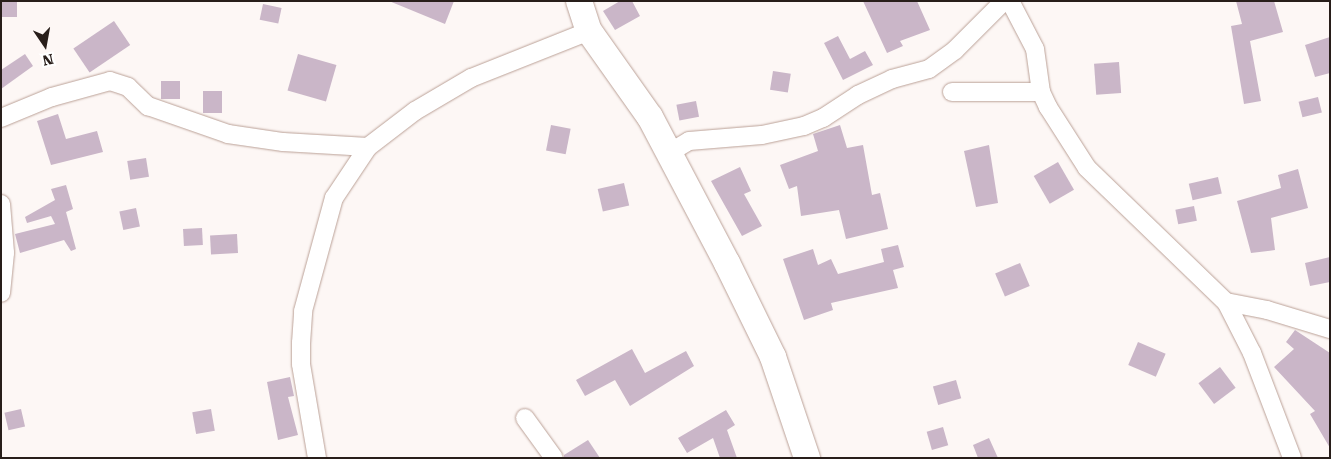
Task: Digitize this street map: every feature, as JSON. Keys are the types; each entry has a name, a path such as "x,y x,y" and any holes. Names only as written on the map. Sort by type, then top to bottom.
{"street":[{"path":"578,1 589,31 650,117 773,357 807,458"},
{"path":"669,153 689,141 762,135 804,126 858,94 892,79 929,68 955,50 1004,1"},
{"path":"1010,1 1035,49 1042,92 1087,168 1226,302 1252,353 1292,458"},
{"path":"315,457 301,364 303,311 334,198 368,147 414,111 471,78 589,31"},
{"path":"1,118 52,97 110,81 128,87 148,106 228,134 283,142 368,147"},
{"path":"952,92 1042,92"},
{"path":"1,204 5,253 1,293"},
{"path":"1226,302 1285,314 1330,329"},
{"path":"526,418 554,458"}],"building":[{"path":"1,1 17,1 17,17 1,17"},
{"path":"389,1 454,1 445,24"},
{"path":"620,1 632,1 640,16 615,30 603,11"},
{"path":"863,1 917,1 930,30 900,41 903,46 887,53"},
{"path":"1236,1 1274,1 1283,32 1250,41 1261,101 1244,104 1231,26 1242,24"},
{"path":"263,4 282,8 278,24 260,20"},
{"path":"114,21 130,45 90,72 73,48"},
{"path":"838,36 850,59 865,51 873,65 843,80 824,43"},
{"path":"1330,37 1330,73 1315,77 1305,45"},
{"path":"25,54 33,66 1,89 1,70"},
{"path":"298,54 336,65 326,102 288,91"},
{"path":"1119,62 1121,93 1096,95 1094,64"},
{"path":"773,71 791,74 788,93 770,90"},
{"path":"161,81 180,81 180,99 161,99"},
{"path":"203,91 222,91 222,113 203,113"},
{"path":"1318,97 1322,113 1302,117 1299,102"},
{"path":"696,101 699,117 679,121 676,105"},
{"path":"58,114 66,139 97,131 103,152 51,165 37,121"},
{"path":"551,125 571,129 566,154 546,151"},
{"path":"840,125 847,148 863,145 872,195 880,193 888,229 846,239 839,210 801,216 797,186 789,189 780,165 818,151 813,134"},
{"path":"989,145 998,203 976,207 964,151"},
{"path":"146,158 149,177 130,180 127,161"},
{"path":"1058,162 1074,190 1050,204 1034,176"},
{"path":"740,167 751,191 744,194 762,226 742,236 711,181"},
{"path":"1298,169 1308,208 1271,218 1275,250 1251,253 1237,201 1281,188 1278,175"},
{"path":"1218,177 1222,194 1193,200 1189,184"},
{"path":"624,183 629,205 603,211 598,189"},
{"path":"66,185 73,209 66,212 76,249 71,251 64,240 20,253 15,234 55,224 51,216 27,223 25,217 55,200 51,189"},
{"path":"1194,206 1197,221 1178,224 1175,210"},
{"path":"136,208 140,227 123,230 119,212"},
{"path":"202,228 203,245 184,246 183,229"},
{"path":"237,234 238,253 211,254 210,235"},
{"path":"898,245 904,267 893,270 898,288 831,303 833,310 804,320 783,259 813,249 818,265 831,259 838,274 884,262 881,249"},
{"path":"1330,257 1330,282 1310,286 1305,263"},
{"path":"1020,263 1030,286 1005,297 995,274"},
{"path":"1295,330 1330,353 1330,448 1310,414 1315,411 1274,367 1294,349 1286,342"},
{"path":"1138,342 1166,354 1156,377 1128,365"},
{"path":"632,349 645,373 686,351 694,366 630,406 615,380 585,396 576,380"},
{"path":"1220,367 1236,388 1214,404 1198,383"},
{"path":"290,377 294,396 288,397 298,435 278,440 267,382"},
{"path":"956,380 961,398 938,405 933,387"},
{"path":"21,409 25,427 8,430 4,413"},
{"path":"211,409 215,431 196,434 192,412"},
{"path":"726,410 735,425 727,430 737,458 720,458 713,438 687,453 678,438"},
{"path":"943,427 948,445 932,450 927,432"},
{"path":"989,438 998,458 978,458 973,445"},
{"path":"588,440 600,458 564,458 564,455"}]}
